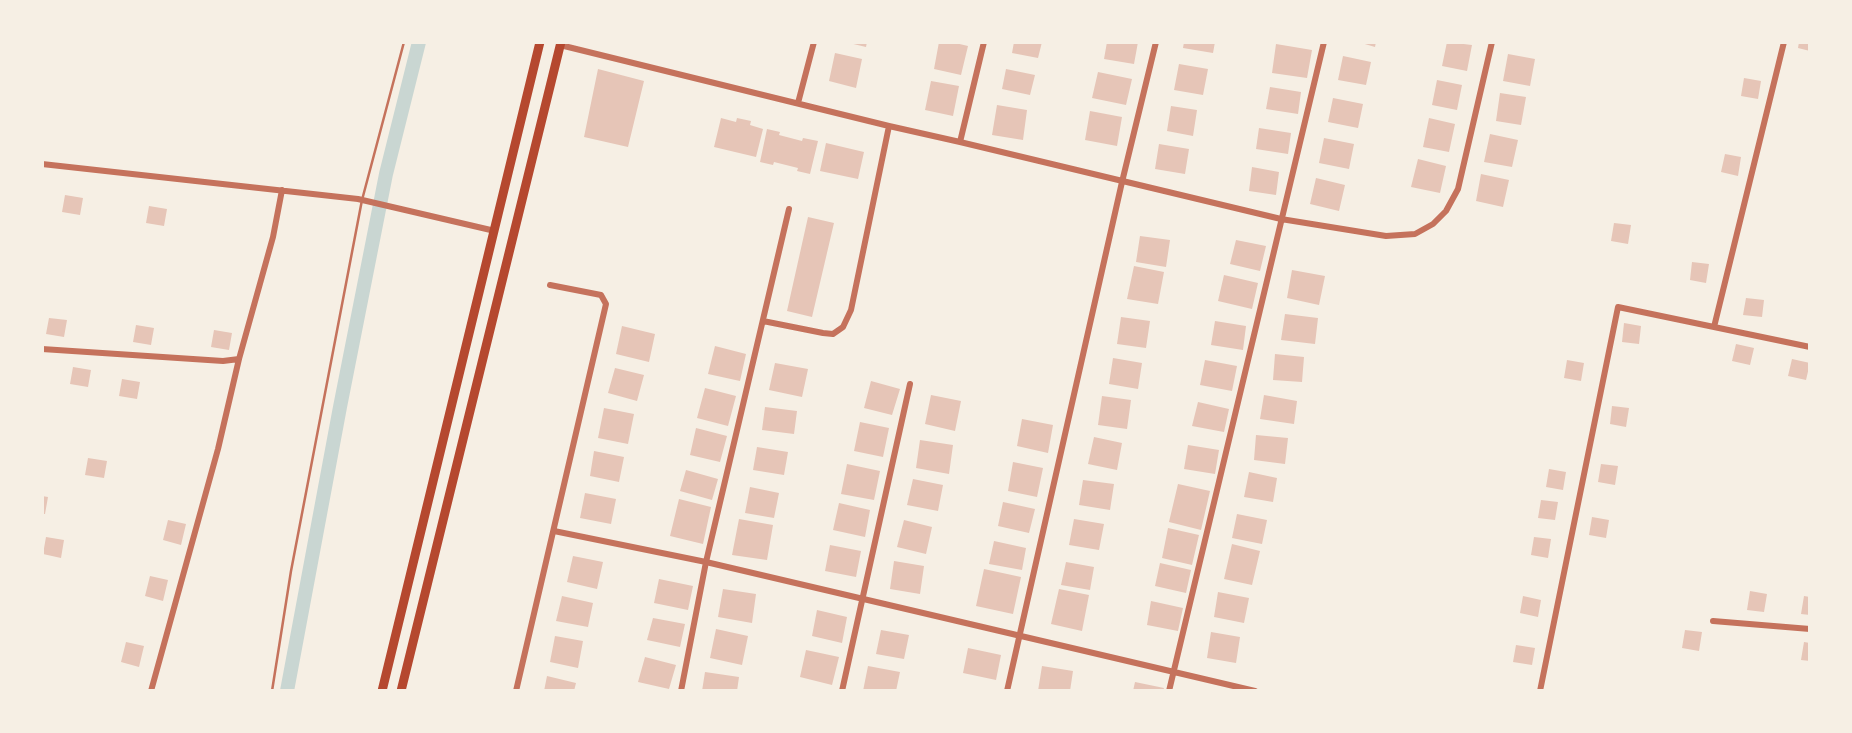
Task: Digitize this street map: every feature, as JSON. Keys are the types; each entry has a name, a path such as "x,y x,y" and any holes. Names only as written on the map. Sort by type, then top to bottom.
{"main road":[{"path":"382,691 540,42"},
{"path":"401,691 560,43"},
{"path":"460,377 477,383"}],"street":[{"path":"798,103 814,42"},
{"path":"960,142 984,42"},
{"path":"1007,691 1156,42"},
{"path":"1169,691 1324,42"},
{"path":"560,43 1122,182 1281,219 1386,236 1415,234 1433,224 1446,211 1458,189 1492,42"},
{"path":"1714,327 1784,42"},
{"path":"763,321 833,334 843,327 851,310 890,126"},
{"path":"42,164 362,200 495,231"},
{"path":"151,691 218,449 239,359 273,237 282,190"},
{"path":"681,691 706,562 789,209"},
{"path":"516,691 606,304 601,295 550,285"},
{"path":"1539,691 1618,307 1810,347"},
{"path":"42,349 223,361 239,359"},
{"path":"842,691 910,384"},
{"path":"554,531 706,562 1255,691"},
{"path":"1713,621 1810,629"}],"lane":[{"path":"272,691 291,571 362,200 404,42"}],"building":[{"path":"845,42 867,42 866,47"},
{"path":"939,42 968,46 961,75 934,69"},
{"path":"1014,42 1042,42 1038,58 1012,53"},
{"path":"1107,42 1138,42 1134,64 1104,59"},
{"path":"1184,42 1215,42 1213,53 1183,48"},
{"path":"1358,42 1376,42 1375,47"},
{"path":"1447,42 1472,45 1467,71 1442,66"},
{"path":"1799,42 1810,42 1810,51 1798,48"},
{"path":"1276,44 1312,50 1307,78 1272,73"},
{"path":"835,53 862,59 856,88 829,81"},
{"path":"1508,54 1535,59 1530,86 1503,81"},
{"path":"1343,56 1371,62 1366,85 1338,80"},
{"path":"1179,64 1208,69 1203,95 1174,90"},
{"path":"598,69 644,81 628,147 584,137"},
{"path":"1006,69 1035,75 1030,95 1002,89"},
{"path":"1098,72 1132,79 1126,105 1092,98"},
{"path":"1744,78 1761,81 1758,99 1741,96"},
{"path":"1437,80 1462,85 1457,110 1432,105"},
{"path":"931,81 959,86 953,116 925,110"},
{"path":"1270,87 1301,92 1298,114 1266,109"},
{"path":"1500,93 1526,97 1521,125 1496,121"},
{"path":"1333,98 1363,104 1358,128 1328,122"},
{"path":"997,105 1027,110 1023,140 992,135"},
{"path":"1171,106 1197,110 1193,136 1167,131"},
{"path":"1090,111 1122,117 1117,146 1085,140"},
{"path":"721,118 736,122 737,118 751,121 750,125 763,129 756,157 714,147"},
{"path":"1429,118 1455,124 1449,152 1423,147"},
{"path":"1259,128 1291,133 1288,154 1256,149"},
{"path":"767,129 802,141 803,138 818,141 810,174 774,162 773,165 760,162"},
{"path":"1490,134 1518,140 1512,167 1484,162"},
{"path":"1324,138 1354,144 1349,169 1319,163"},
{"path":"826,143 864,152 858,179 820,171"},
{"path":"1159,144 1189,149 1185,174 1155,169"},
{"path":"1725,154 1741,157 1738,176 1721,172"},
{"path":"1418,159 1446,166 1440,193 1411,187"},
{"path":"1252,167 1279,172 1276,195 1249,191"},
{"path":"1481,174 1509,180 1503,207 1476,201"},
{"path":"1316,178 1345,185 1339,211 1310,204"},
{"path":"65,195 83,198 80,215 62,212"},
{"path":"149,206 167,209 164,226 146,223"},
{"path":"808,217 834,223 812,317 787,311"},
{"path":"1614,223 1631,225 1628,244 1611,241"},
{"path":"1140,236 1170,240 1166,267 1136,262"},
{"path":"1236,240 1266,246 1260,271 1230,264"},
{"path":"1692,262 1709,264 1706,283 1690,280"},
{"path":"1134,266 1164,272 1158,304 1127,299"},
{"path":"1292,270 1325,276 1319,305 1287,298"},
{"path":"1224,275 1258,283 1252,309 1218,301"},
{"path":"1746,298 1764,300 1762,317 1743,315"},
{"path":"1285,314 1318,318 1315,344 1281,340"},
{"path":"1121,317 1150,321 1146,348 1117,344"},
{"path":"49,318 67,320 64,337 46,334"},
{"path":"1215,321 1246,326 1243,350 1211,345"},
{"path":"1624,323 1641,326 1639,344 1622,342"},
{"path":"136,325 154,328 151,345 133,342"},
{"path":"622,326 655,334 649,362 616,354"},
{"path":"214,330 232,333 229,350 211,347"},
{"path":"1736,344 1754,348 1750,365 1732,361"},
{"path":"715,346 746,354 740,381 708,374"},
{"path":"1275,354 1304,357 1302,382 1273,380"},
{"path":"1113,358 1142,363 1138,389 1109,384"},
{"path":"1792,359 1810,363 1806,380 1788,376"},
{"path":"1205,360 1237,366 1232,391 1200,385"},
{"path":"1567,360 1584,363 1581,381 1564,378"},
{"path":"775,363 808,369 802,397 769,390"},
{"path":"73,367 91,370 88,387 70,384"},
{"path":"615,368 644,375 637,401 608,393"},
{"path":"122,379 140,382 137,399 119,396"},
{"path":"871,381 900,389 892,415 864,408"},
{"path":"705,388 736,396 728,426 697,418"},
{"path":"931,395 961,401 955,431 925,424"},
{"path":"1264,395 1297,401 1294,424 1260,419"},
{"path":"1102,396 1131,400 1127,429 1098,425"},
{"path":"1198,402 1229,409 1224,432 1192,426"},
{"path":"1612,406 1629,408 1626,427 1610,424"},
{"path":"765,407 797,411 794,434 762,430"},
{"path":"604,408 634,414 628,444 598,438"},
{"path":"1022,419 1053,425 1048,453 1017,446"},
{"path":"860,422 889,428 883,457 854,451"},
{"path":"696,428 727,436 720,462 690,455"},
{"path":"1256,435 1288,438 1285,464 1254,460"},
{"path":"1094,437 1122,443 1117,470 1088,464"},
{"path":"920,440 953,445 949,474 916,468"},
{"path":"1188,445 1219,450 1215,474 1184,469"},
{"path":"757,447 788,452 784,475 753,470"},
{"path":"594,451 624,457 619,482 590,476"},
{"path":"88,458 107,461 104,478 85,475"},
{"path":"1013,462 1043,468 1037,497 1008,491"},
{"path":"847,464 880,471 874,500 841,494"},
{"path":"1601,464 1618,466 1615,485 1598,482"},
{"path":"1549,469 1566,472 1563,490 1546,487"},
{"path":"686,470 718,479 712,500 680,491"},
{"path":"1249,472 1277,478 1273,502 1244,497"},
{"path":"913,479 943,485 938,511 907,505"},
{"path":"1083,480 1114,484 1110,510 1079,505"},
{"path":"1178,484 1210,491 1201,530 1169,522"},
{"path":"750,487 779,493 774,518 745,513"},
{"path":"585,493 616,499 611,524 580,518"},
{"path":"42,496 48,497 45,514 42,514"},
{"path":"679,499 711,507 703,544 670,536"},
{"path":"1541,500 1558,502 1555,520 1538,518"},
{"path":"1003,502 1035,509 1029,533 998,526"},
{"path":"839,503 870,510 865,537 833,530"},
{"path":"1237,514 1267,520 1262,544 1232,538"},
{"path":"1592,517 1609,520 1606,538 1589,535"},
{"path":"739,519 773,525 767,560 732,555"},
{"path":"1074,519 1104,524 1099,550 1069,545"},
{"path":"168,520 186,524 181,545 163,540"},
{"path":"904,520 932,527 926,554 897,547"},
{"path":"1168,528 1199,535 1192,565 1162,558"},
{"path":"46,537 64,540 61,558 43,554"},
{"path":"1534,537 1551,539 1548,558 1531,555"},
{"path":"994,541 1026,548 1022,570 989,564"},
{"path":"1232,544 1260,551 1252,585 1224,579"},
{"path":"830,545 861,551 856,577 825,571"},
{"path":"573,556 603,562 597,589 567,582"},
{"path":"894,561 924,566 920,594 890,589"},
{"path":"1066,562 1094,567 1090,590 1061,585"},
{"path":"1160,563 1191,570 1186,593 1155,586"},
{"path":"984,569 1021,577 1013,614 976,606"},
{"path":"150,576 168,580 163,601 145,596"},
{"path":"659,579 693,586 688,610 654,603"},
{"path":"723,589 756,594 752,623 718,617"},
{"path":"1059,589 1089,595 1082,631 1051,624"},
{"path":"1750,591 1767,594 1764,612 1747,610"},
{"path":"1218,592 1249,598 1244,623 1214,617"},
{"path":"562,596 593,603 588,627 556,621"},
{"path":"1523,596 1541,600 1538,617 1520,613"},
{"path":"1804,596 1810,597 1810,615 1801,614"},
{"path":"1151,601 1183,608 1178,631 1147,625"},
{"path":"817,610 847,617 842,643 812,636"},
{"path":"653,618 685,624 680,647 647,640"},
{"path":"716,629 748,636 742,665 710,658"},
{"path":"881,630 909,635 904,659 876,654"},
{"path":"1685,630 1702,632 1699,651 1682,648"},
{"path":"1211,632 1240,637 1236,663 1207,658"},
{"path":"555,636 583,641 578,668 550,662"},
{"path":"126,642 144,646 139,667 121,662"},
{"path":"1804,642 1810,643 1810,661 1801,660"},
{"path":"1516,645 1535,648 1532,665 1513,662"},
{"path":"968,648 1001,655 996,680 963,673"},
{"path":"806,650 839,657 832,685 800,677"},
{"path":"645,657 676,665 669,689 638,682"},
{"path":"868,666 900,672 896,691 863,691"},
{"path":"1042,666 1073,671 1070,691 1038,691"},
{"path":"705,672 739,677 737,691 702,691"},
{"path":"547,676 576,683 574,691 544,691"},
{"path":"1135,682 1164,688 1163,691 1133,691"}],"waterway":[{"path":"287,691 386,174 419,42"}]}
